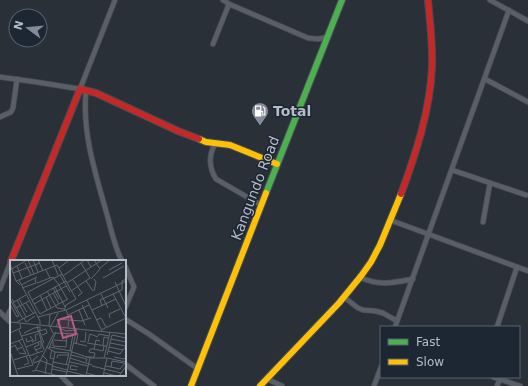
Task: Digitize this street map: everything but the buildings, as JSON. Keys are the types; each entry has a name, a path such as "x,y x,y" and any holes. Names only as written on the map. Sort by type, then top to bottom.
{"main road":[{"name":"Kangundo Road","path":"191,386 342,0"},
{"path":"260,386 361,278 372,262 380,245 412,165 429,99 432,78 432,54 428,0"},
{"path":"11,260 83,90 96,93 198,139 230,145 277,164"}],"street":[{"path":"115,0 83,90 86,124 95,173 113,239 122,260"},
{"path":"223,0 229,4 308,38 318,39 328,37"},
{"path":"490,0 528,21"},
{"path":"213,44 229,4"},
{"path":"396,326 509,10"},
{"path":"0,77 83,90"},
{"path":"0,117 11,112 13,108 17,79"},
{"path":"485,79 528,102"},
{"path":"216,143 212,147 210,164 212,173 216,179 261,205"},
{"path":"452,170 526,194"},
{"path":"483,222 490,183"},
{"path":"390,220 528,271"},
{"path":"0,289 10,264"},
{"path":"497,326 516,267"},
{"path":"126,268 134,287 126,306"},
{"path":"361,278 385,284 413,279"},
{"path":"344,297 362,310 383,313 398,321"},
{"path":"6,318 10,311"},
{"path":"0,312 10,322"},
{"path":"126,320 198,369"},
{"path":"126,365 154,386"},
{"path":"374,386 380,370"},
{"path":"61,376 71,386"},
{"path":"496,378 520,386"},
{"path":"267,379 282,386"},
{"path":"497,386 500,379"}],"traffic: fast":[{"path":"266,193 342,0"}],"traffic: slow":[{"path":"199,139 206,142 230,145 277,164"},
{"path":"191,386 266,193"},
{"path":"260,386 339,303 361,276 371,262 380,245 401,194"}],"traffic: jam":[{"path":"401,194 421,132 431,83 432,50 428,0"},
{"path":"11,260 80,89 96,93 178,131 199,139"}],"place":[{"name":"Total","path":"260,126"}]}
